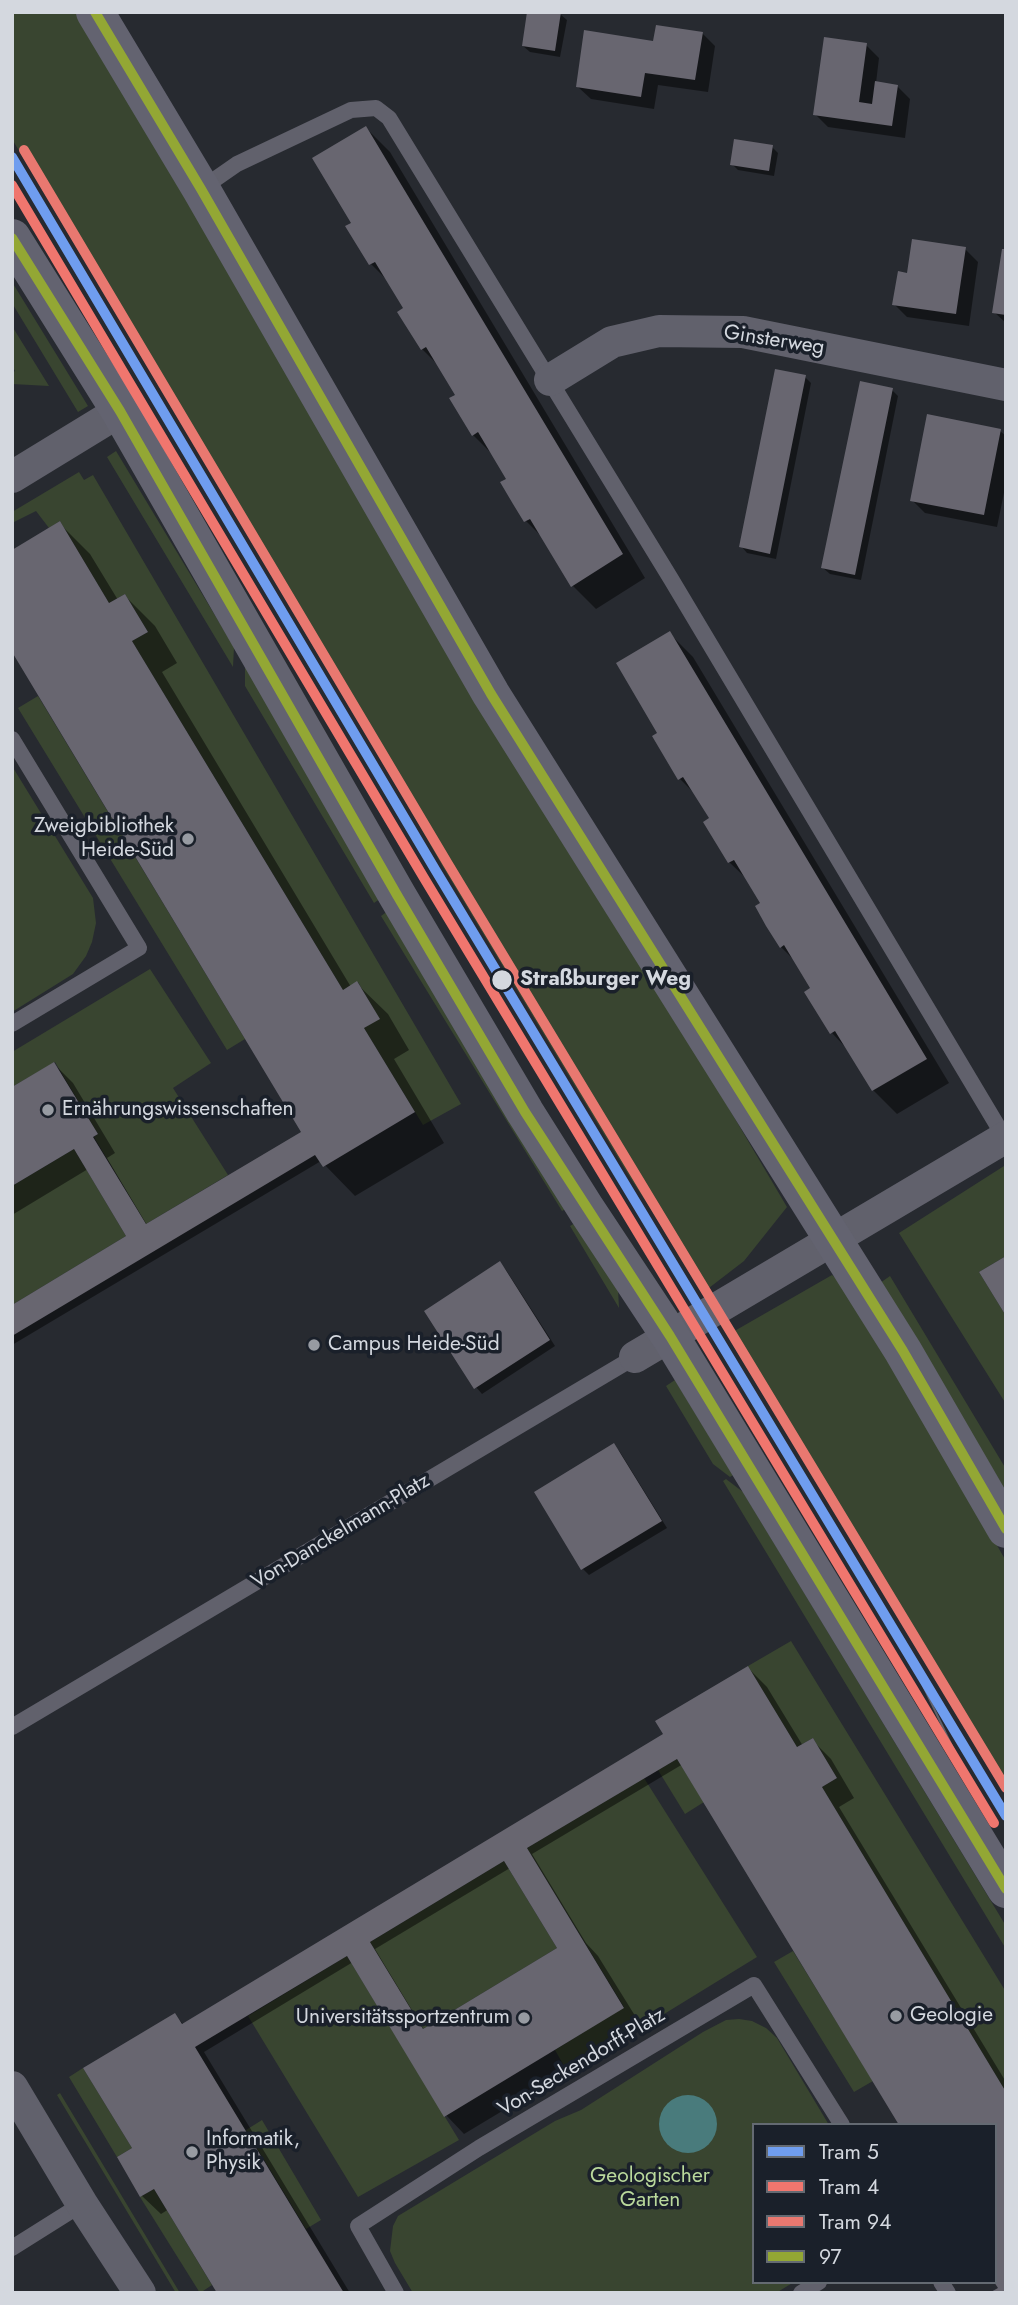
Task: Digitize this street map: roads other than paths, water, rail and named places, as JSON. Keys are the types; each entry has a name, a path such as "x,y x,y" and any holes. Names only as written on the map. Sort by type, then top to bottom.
{"main road":[{"path":"95,12 201,189 491,694 903,1351 1006,1529"},
{"path":"12,238 120,411 483,1040 586,1209 670,1336 1006,1889"}],"street":[{"name":"Ginsterweg","path":"550,380 612,342 659,331 743,332 1006,385"},
{"path":"12,477 120,411"},
{"path":"670,1336 1005,1138"},
{"name":"Von-Danckelmann-Platz","path":"635,1357 670,1336"},
{"path":"12,2087 82,2204 140,2293"}],"lane":[{"path":"201,189 237,164 351,110 376,108 389,118 550,380 1005,1138"},
{"path":"12,739 139,948 12,1024"},
{"name":"Von-Danckelmann-Platz","path":"12,1727 635,1357"},
{"name":"Von-Seckendorff-Platz","path":"396,2293 358,2226 479,2148 754,1985 841,2123"},
{"path":"12,2248 82,2204"}],"water":[{"path":"688,2095 704,2100 712,2108 717,2124 712,2140 704,2148 688,2153 672,2148 664,2140 659,2124 664,2108 672,2100"}],"tram line":[{"name":"94","path":"24,150 448,864 1006,1788"},
{"name":"5","path":"12,157 436,871 1006,1816"},
{"name":"4","path":"12,185 424,878 994,1823"},
{"path":"905,1648 984,1813"}],"place":[{"name":"Zweigbibliothek Heide-Süd","path":"188,839"},
{"name":"Straßburger Weg","path":"502,980"},
{"name":"Ernährungswissenschaften","path":"48,1110"},
{"name":"Campus Heide-Süd","path":"314,1345"},
{"name":"Geologie","path":"896,2016"},
{"name":"Universitätssportzentrum","path":"524,2018"},
{"name":"Informatik, Physik","path":"192,2152"}],"park label":[{"name":"Geologischer Garten","path":"650,2189"}]}
